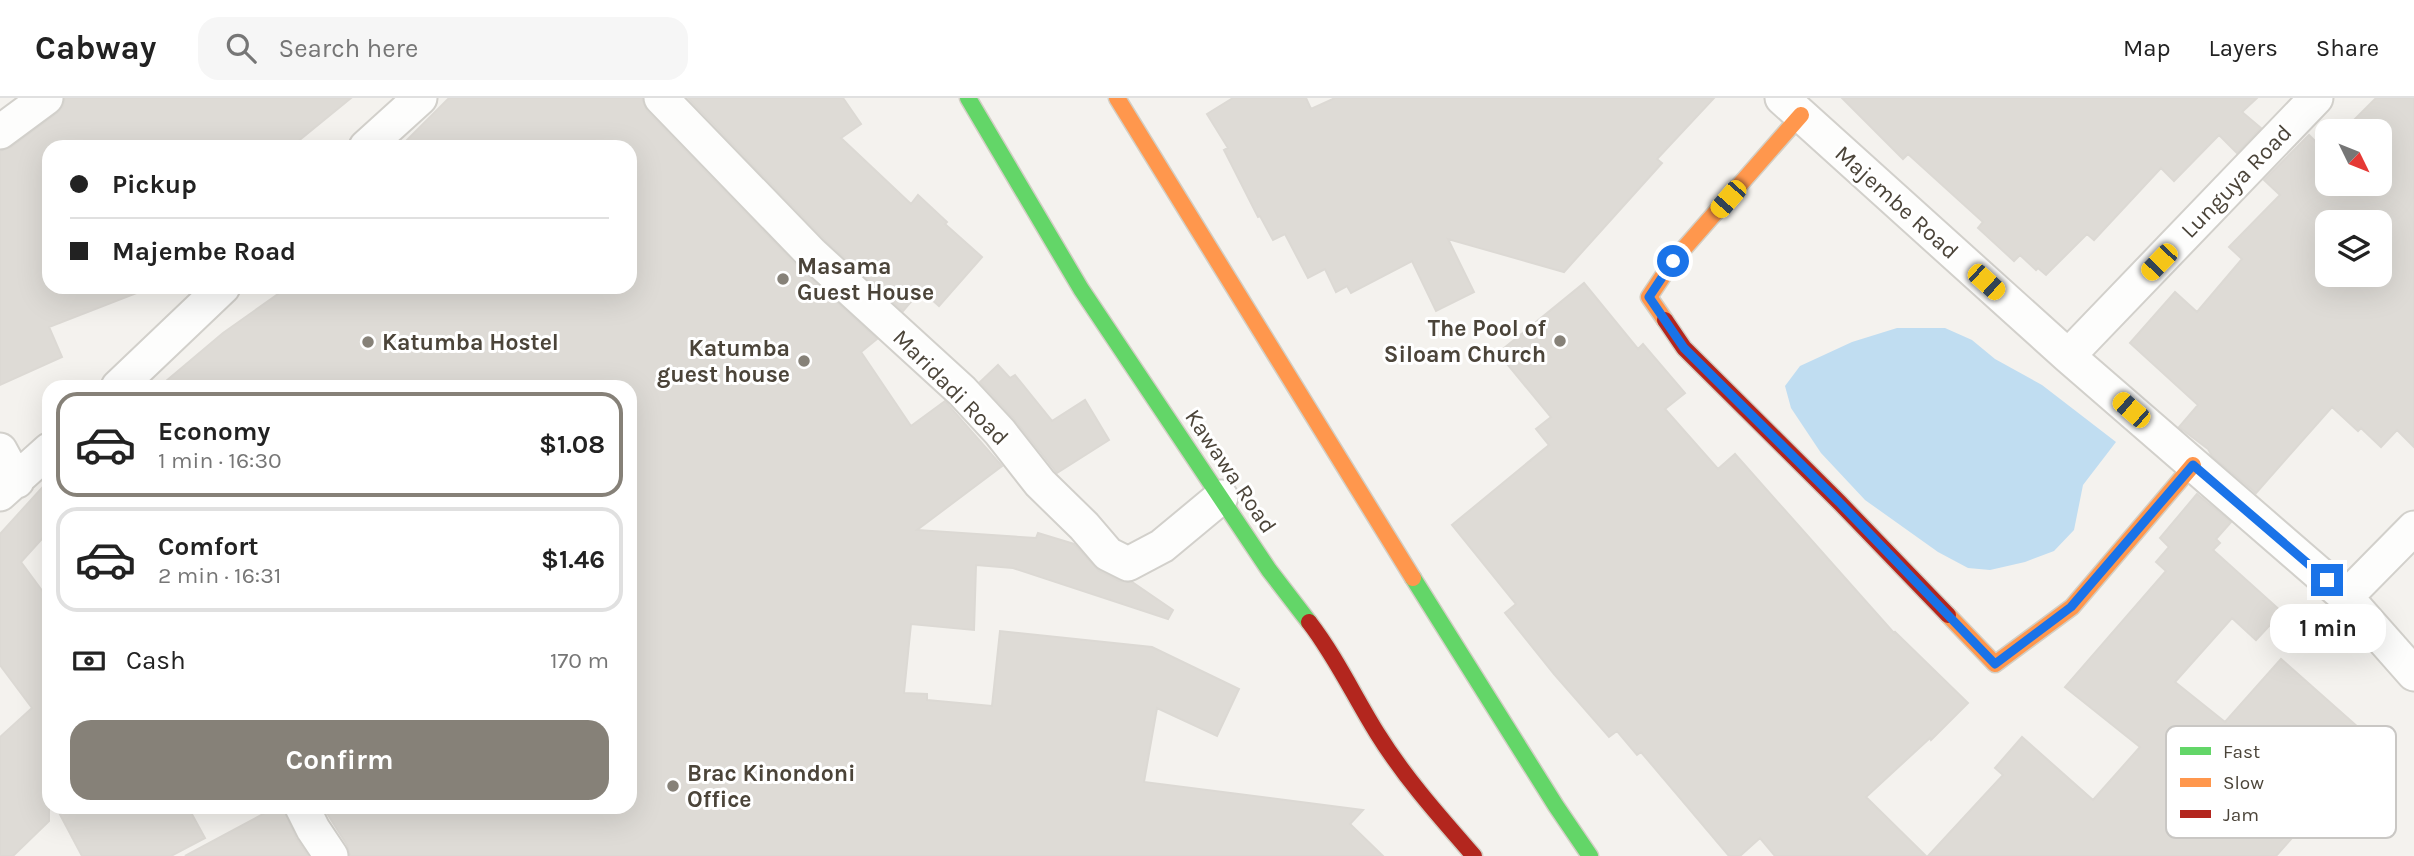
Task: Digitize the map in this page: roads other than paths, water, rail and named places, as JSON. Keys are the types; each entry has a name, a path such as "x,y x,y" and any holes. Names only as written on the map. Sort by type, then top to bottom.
{"main road":[{"name":"Kawawa Road","path":"968,98 1030,206 1082,289 1269,570 1327,645 1377,733 1414,788 1474,856"},
{"path":"1116,98 1147,144 1333,450 1590,856"},
{"path":"1791,106 1673,261 1649,297 1684,348 1839,502 1995,664 2071,607 2193,465"}],"street":[{"path":"0,132 46,98"},
{"path":"374,140 420,98"},
{"name":"Maridadi Road","path":"661,98 812,254 962,391 1000,432 1040,483 1108,554 1128,564 1162,546 1221,497"},
{"name":"Lunguya Road","path":"2068,356 2316,98"},
{"name":"Majembe Road","path":"1791,106 2068,356 2346,597 2414,674"},
{"path":"125,380 216,294"},
{"path":"0,450 8,487 42,456"},
{"path":"2346,597 2414,527"},
{"path":"306,814 331,856"}],"water":[{"path":"1897,328 1945,328 1972,340 1995,359 2042,385 2116,442 2083,485 2074,530 2054,551 2025,562 1990,570 1968,568 1938,552 1865,500 1821,453 1791,408 1785,386 1800,366 1852,342"}],"place":[{"name":"Masama Guest House","path":"783,279"},
{"name":"The Pool of Siloam Church","path":"1560,341"},
{"name":"Katumba Hostel","path":"368,342"},
{"name":"Katumba guest house","path":"804,361"},
{"name":"Brac Kinondoni Office","path":"673,786"}]}
